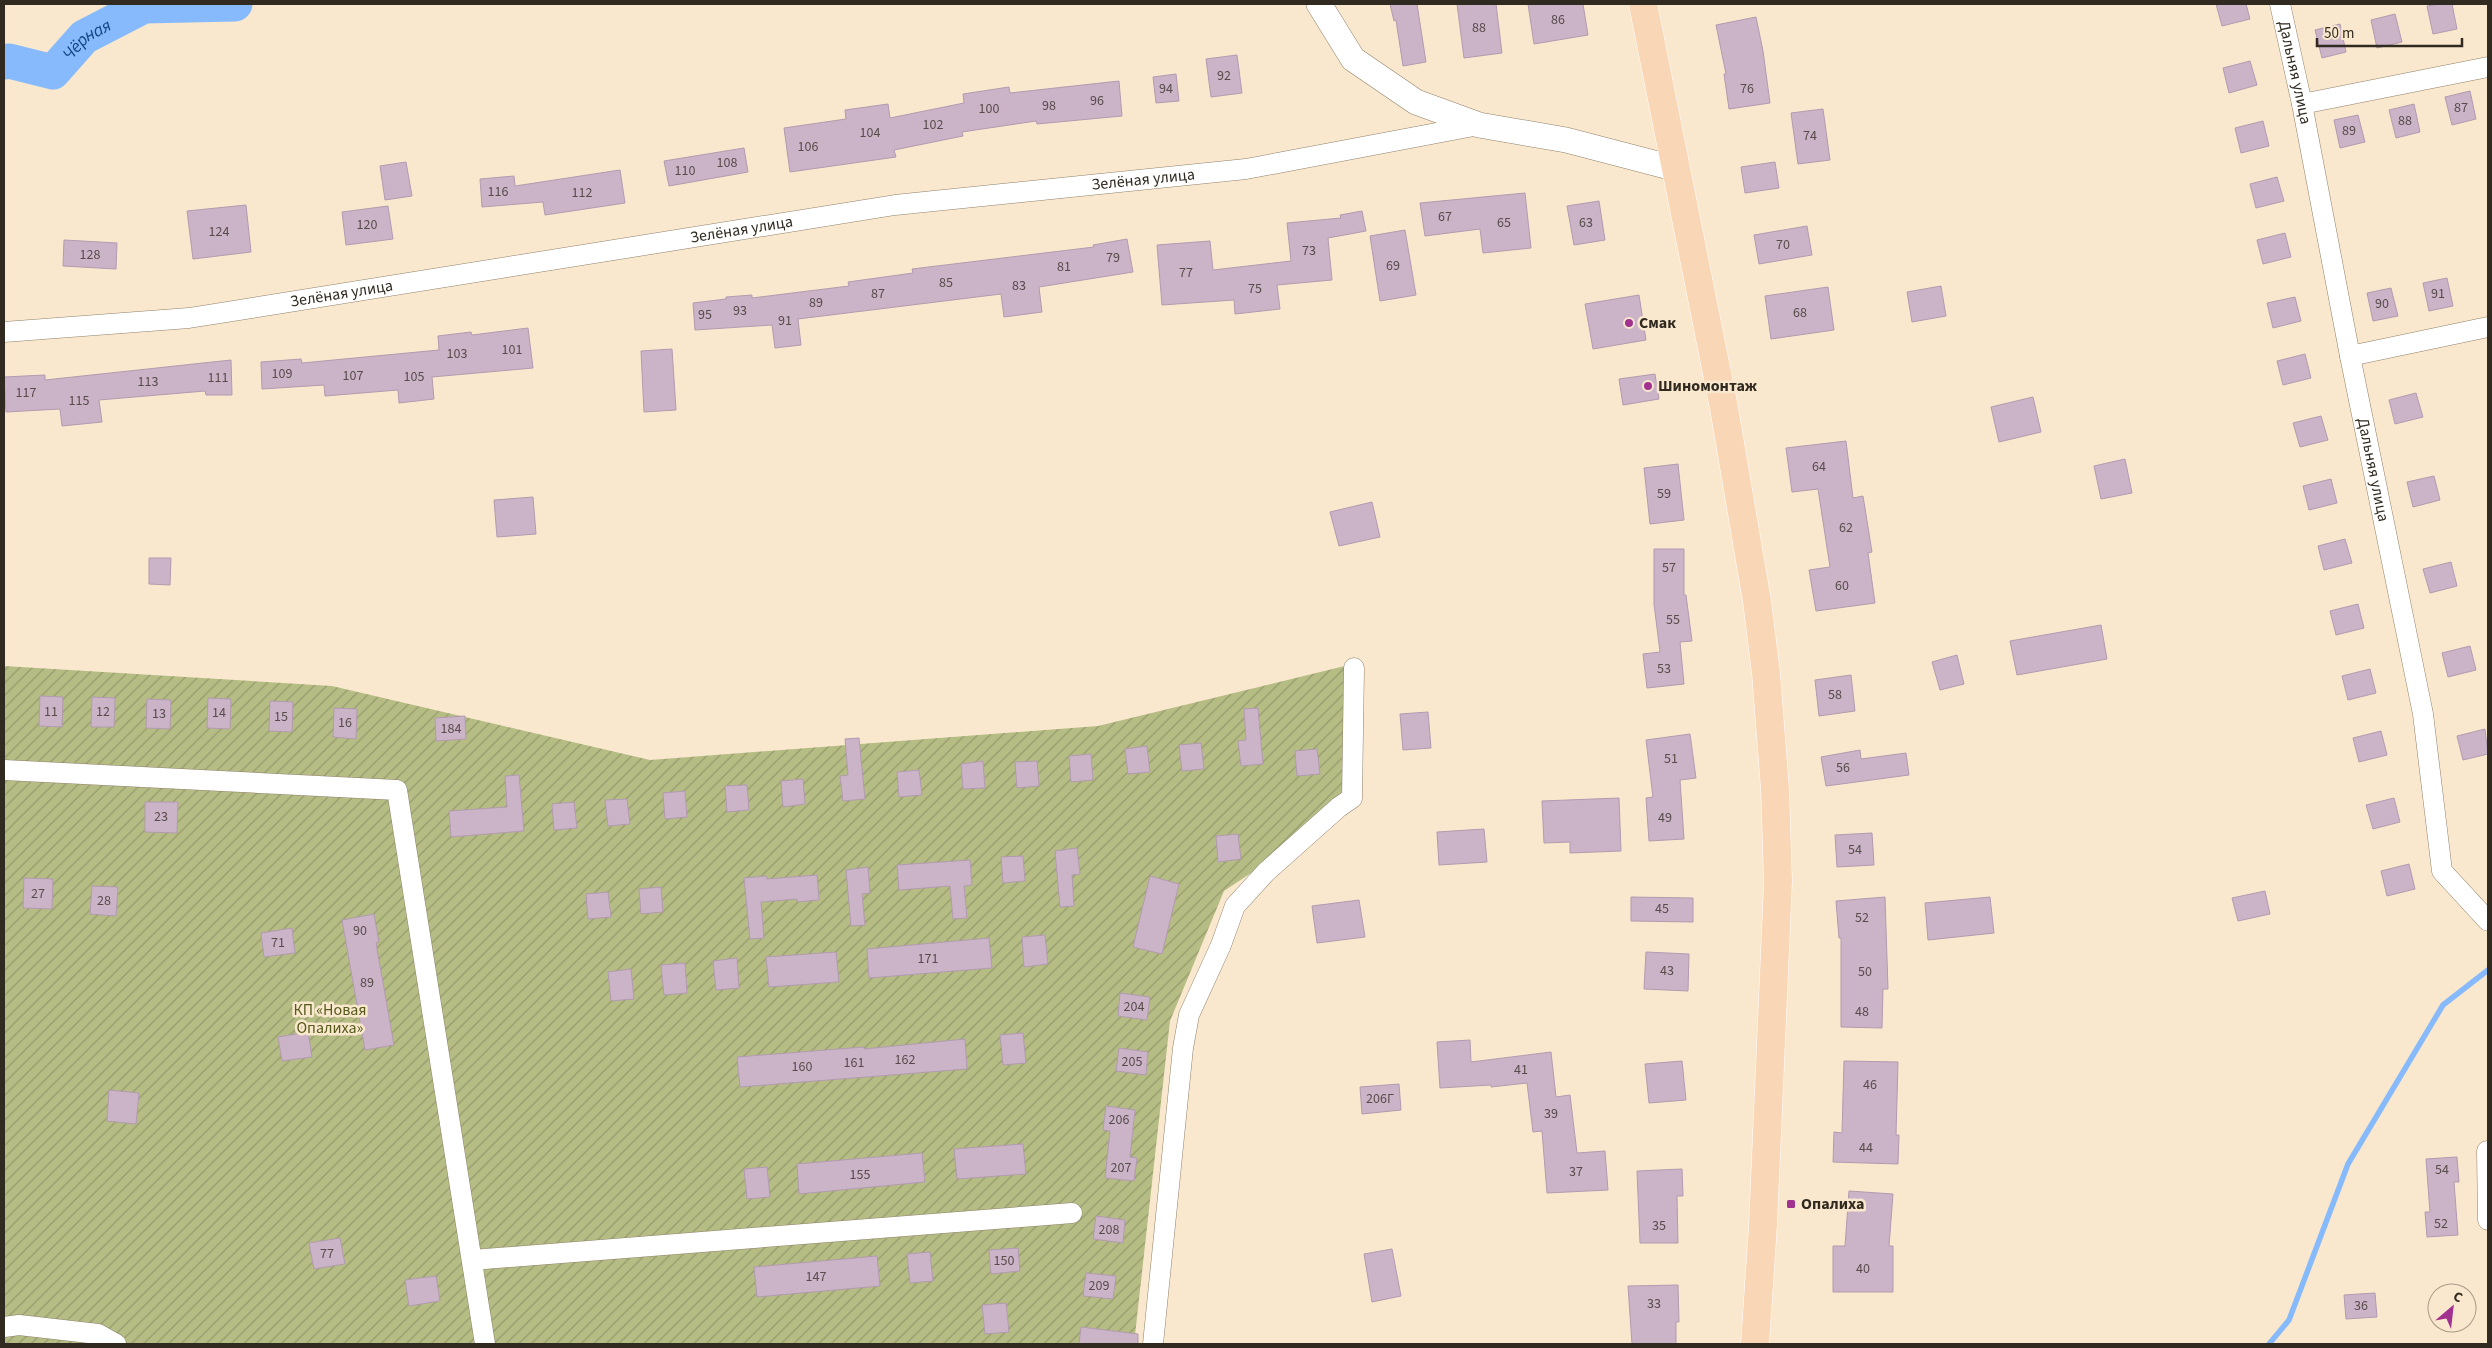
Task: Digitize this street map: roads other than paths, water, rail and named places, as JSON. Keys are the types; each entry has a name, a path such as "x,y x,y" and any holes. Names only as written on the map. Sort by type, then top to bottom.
{"main road":[{"path":"1643,4 1724,408 1757,601 1766,673 1776,789 1778,882 1775,975 1755,1344"}],"street":[{"path":"1318,4 1354,59 1416,102 1479,126 1566,140 1677,170"},
{"name":"Дальняя улица","path":"2280,4 2302,104 2350,356 2423,714 2442,871 2488,921"},
{"path":"2302,104 2488,66"},
{"name":"Зелёная улица","path":"4,332 189,318 895,205 1246,169 1479,126"},
{"path":"2350,356 2488,327"},
{"path":"1153,1344 1183,1048 1189,1015 1221,945 1235,906 1266,872 1338,807 1352,798 1354,668"},
{"path":"4,770 397,790 485,1344"},
{"path":"2487,1151 2488,1220"},
{"path":"472,1260 1072,1213"},
{"path":"4,1327 19,1325 98,1334 116,1344"}],"waterway":[{"name":"Чёрная","path":"4,62 9,61 53,72 84,37 144,6 235,4"},
{"path":"2269,1344 2289,1320 2348,1164 2443,1005 2488,970"}],"place":[{"name":"Смак","path":"1629,323"},
{"name":"Шиномонтаж","path":"1648,386"},
{"name":"Опалиха","path":"1791,1204"}],"park label":[{"name":"КП «Новая Опалиха»","path":"330,1019"}]}
